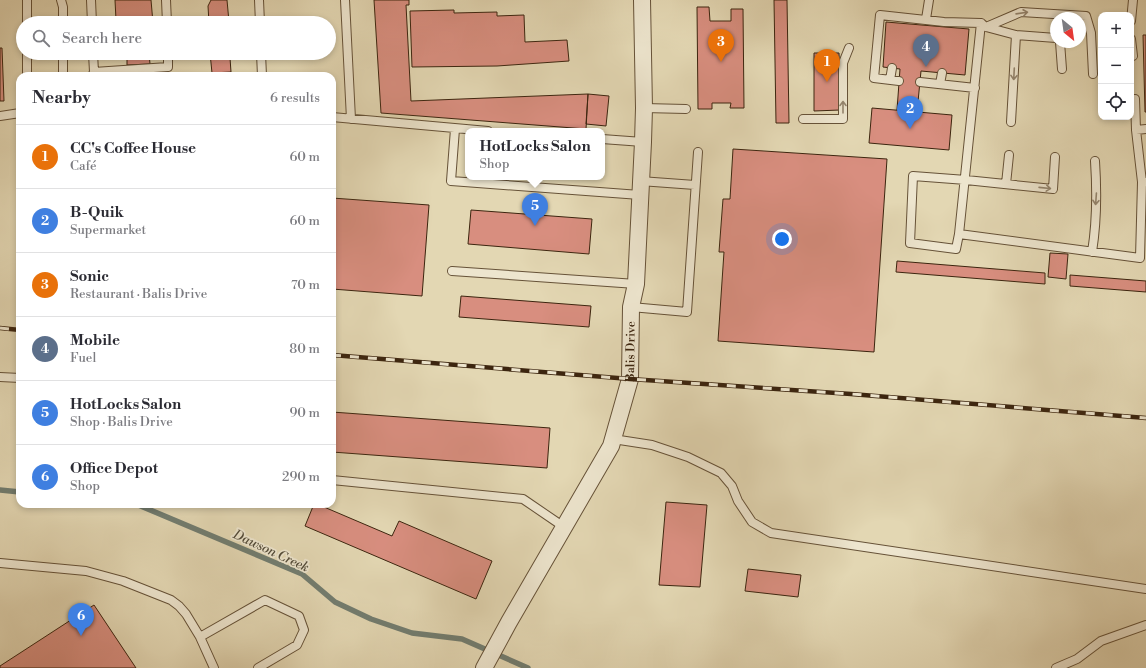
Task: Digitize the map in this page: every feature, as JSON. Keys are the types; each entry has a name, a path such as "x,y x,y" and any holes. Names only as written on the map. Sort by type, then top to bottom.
{"street":[{"name":"Balis Drive","path":"484,668 611,446 630,379 631,307 636,284 643,142 644,108 642,0"}],"lane":[{"path":"26,0 27,16"},
{"path":"61,0 63,16"},
{"path":"91,0 92,16"},
{"path":"166,0 167,16"},
{"path":"259,0 260,16"},
{"path":"345,0 351,119"},
{"path":"926,19 928,0"},
{"path":"1132,12 1133,0"},
{"path":"983,25 1021,12 1086,16 1091,33 1093,74"},
{"path":"892,68 894,80 874,78 880,15 897,20 926,19 944,24 983,25 1016,36 1050,38"},
{"path":"983,25 966,180 956,248 910,243 914,176 966,180 1053,189 1054,158"},
{"path":"1011,122 1016,36"},
{"path":"803,120 843,119 843,63 849,48"},
{"path":"1060,48 1062,69"},
{"path":"27,60 27,72"},
{"path":"63,60 63,72"},
{"path":"93,60 93,72"},
{"path":"114,72 168,67 168,60"},
{"path":"261,60 262,72"},
{"path":"940,84 942,73"},
{"path":"920,82 975,88"},
{"path":"959,234 1143,258 1144,182 1136,130 1134,99"},
{"path":"644,108 686,109"},
{"path":"0,116 16,114"},
{"path":"336,117 465,129"},
{"path":"455,128 451,181 640,188 695,185"},
{"path":"1136,130 1146,129"},
{"path":"605,140 643,142"},
{"path":"631,307 686,312 698,152"},
{"path":"1006,184 1009,155"},
{"path":"1092,252 1095,234 1097,191 1095,161"},
{"path":"452,271 636,284"},
{"path":"0,377 16,378"},
{"path":"613,439 652,445 688,457 721,473 732,486 738,501 752,522 771,533 1146,589"},
{"path":"336,480 523,499 564,527"},
{"path":"0,563 86,571 129,583 171,600 186,614 200,637 214,668"},
{"path":"200,637 265,600 299,616 304,630 297,645 258,668"},
{"path":"1056,668 1077,659 1101,641 1146,625"}],"building":[{"path":"115,0 151,0 152,16 116,16"},
{"path":"211,0 227,0 228,16 209,16 208,6"},
{"path":"374,0 409,0 409,5 406,5 411,101 588,94 586,128 381,113"},
{"path":"774,0 787,0 789,123 776,123"},
{"path":"697,7 709,7 710,21 731,21 731,9 743,9 744,108 730,108 731,103 712,103 712,109 698,109"},
{"path":"454,10 454,13 497,12 497,16 524,15 525,42 567,40 569,61 497,66 412,67 410,11"},
{"path":"886,22 969,29 965,75 921,71 917,112 897,110 900,69 883,67"},
{"path":"1143,35 1146,35 1146,112 1145,112"},
{"path":"0,48 2,48 4,101 0,101"},
{"path":"814,53 839,53 840,110 814,111"},
{"path":"127,60 150,60 150,64 127,65"},
{"path":"211,60 230,60 231,72 212,72"},
{"path":"588,94 609,96 606,126 586,124"},
{"path":"872,108 952,115 949,150 869,143"},
{"path":"733,149 887,159 874,352 718,341 724,252 719,252 723,199 730,199"},
{"path":"336,198 429,205 422,296 336,289"},
{"path":"471,210 592,219 589,254 468,244"},
{"path":"1050,253 1068,254 1066,279 1048,277"},
{"path":"897,261 1045,273 1045,284 896,272"},
{"path":"1070,275 1146,281 1146,292 1070,286"},
{"path":"461,296 591,306 589,327 459,317"},
{"path":"336,412 550,428 547,468 336,452"},
{"path":"666,502 707,505 700,587 659,585"},
{"path":"312,508 326,508 392,536 399,521 492,561 476,599 305,526"},
{"path":"748,569 801,575 798,597 745,591"},
{"path":"94,605 136,668 0,668 0,666"}],"waterway":[{"name":"Dawson Creek","path":"0,490 16,492"},
{"name":"Dawson Creek","path":"145,508 302,574 335,602 371,619 412,633 462,639 528,668"}],"railway":[{"path":"0,328 16,330"},
{"path":"336,355 1146,418"}],"place":[{"name":"Sonic","path":"721,62"},
{"name":"Mobile","path":"926,67"},
{"name":"CC's Coffee House","path":"827,82"},
{"name":"B-Quik","path":"910,129"},
{"name":"HotLocks Salon","path":"535,226"},
{"name":"Office Depot","path":"81,636"}]}
